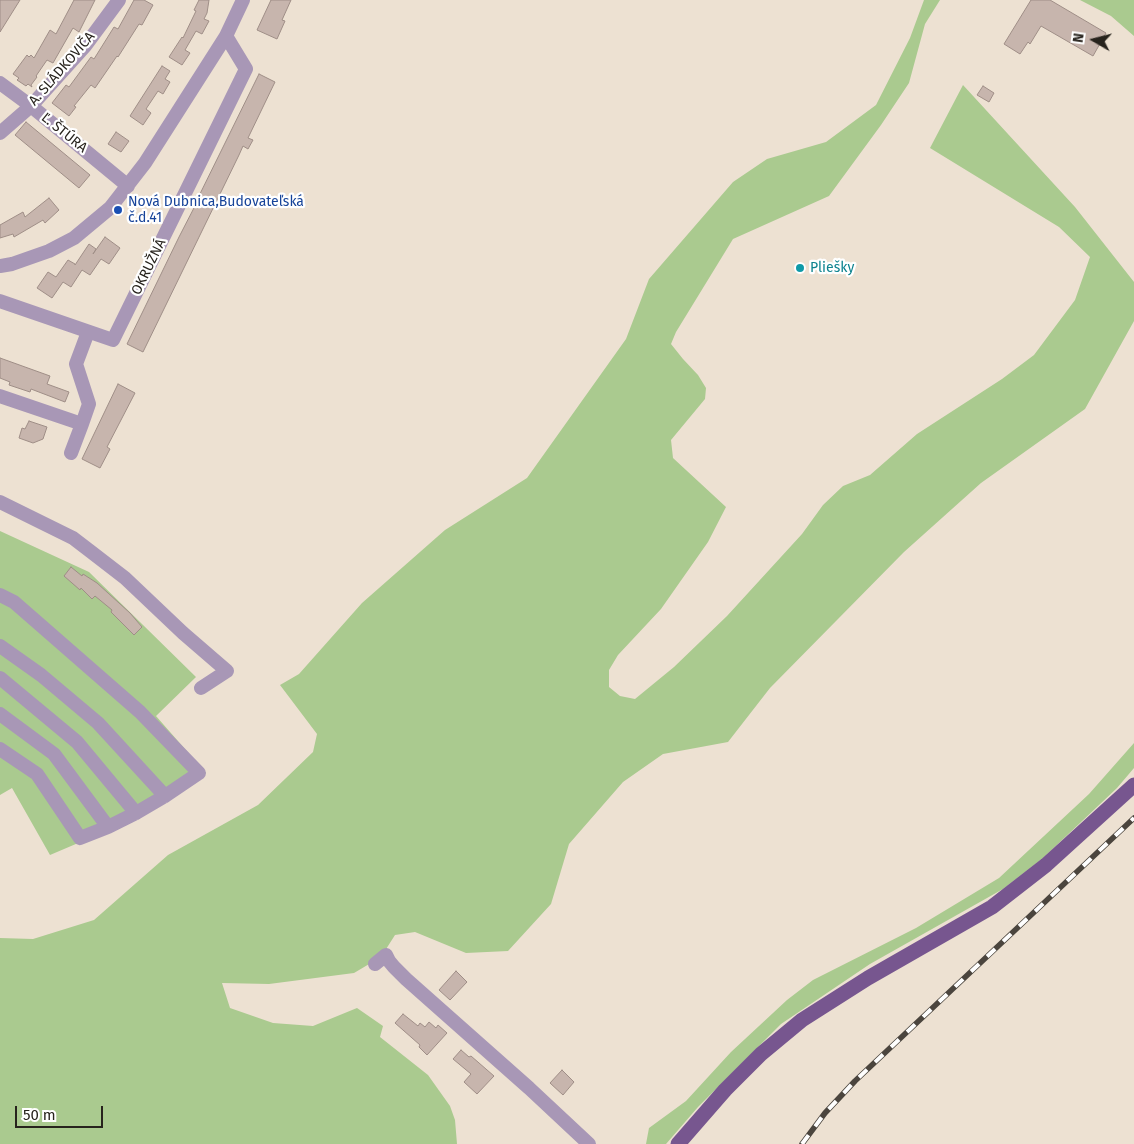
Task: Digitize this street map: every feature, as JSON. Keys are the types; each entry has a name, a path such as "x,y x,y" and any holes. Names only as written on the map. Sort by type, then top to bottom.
{"main road":[{"path":"678,1144 725,1090 761,1054 796,1026 830,1001 992,907 1046,865 1134,785"}],"street":[{"name":"A. SLÁDKOVIČA","path":"0,133 31,106 85,46 119,0"},
{"path":"0,266 12,264 49,251 74,238 110,208 145,163 226,36 243,0"},
{"name":"OKRUŽNÁ","path":"0,302 113,340 246,69 226,36"},
{"name":"Ľ. ŠTÚRA","path":"0,83 31,106 128,186"},
{"path":"71,453 89,404 76,364 88,332"},
{"path":"0,396 82,424"},
{"path":"0,502 73,538 125,578 183,633 227,671 201,688"},
{"path":"0,595 14,602 140,712 199,772 165,796 136,813 80,838 37,774 0,749"},
{"path":"0,646 41,675 98,723 165,796"},
{"path":"0,678 77,742 136,813"},
{"path":"0,714 54,754 108,826"},
{"path":"375,964 386,955 389,961 406,979 530,1088 589,1144"}],"green space":[{"path":"924,0 940,0 925,24 909,83 829,196 733,239 676,332 671,344 698,375 706,388 705,399 671,440 673,458 726,507 708,542 661,609 618,655 609,670 609,687 620,696 635,699 674,667 727,616 802,534 823,505 843,486 870,475 917,434 1002,379 1034,355 1075,300 1090,257 1059,227 930,148 963,85 1075,207 1134,282 1134,321 1085,409 981,483 904,552 770,688 728,742 663,754 623,782 569,844 551,904 508,951 466,953 415,932 395,935 381,957 354,973 269,984 222,983 230,1008 273,1023 313,1026 357,1008 383,1026 380,1037 428,1075 450,1106 455,1120 457,1144 0,1144 0,938 33,939 94,920 168,855 258,805 313,752 317,734 280,685 299,674 362,603 445,530 527,478 626,339 649,279 733,182 767,159 826,142 876,105 910,38"},
{"path":"1080,0 1134,0 1134,36 1111,16"},
{"path":"0,531 89,572 196,677 156,716 206,773 166,802 104,832 50,855 12,788 0,795"},
{"path":"1134,743 1134,768 1117,788 1043,858 1003,889 870,964 781,1024 698,1107 666,1144 646,1144 649,1128 686,1101 731,1052 787,1000 813,980 916,928 999,878 1089,794"}],"building":[{"path":"0,0 20,0 0,32"},
{"path":"74,0 95,0 79,32 73,28 53,63 47,60 31,85 32,87 28,84 26,86 17,80 19,78 13,74 27,55 29,57 31,55 34,58 50,30 56,34"},
{"path":"134,0 144,0 153,5 142,25 139,24 95,88 91,85 74,106 76,107 69,116 52,103 66,85 69,87 91,57 94,59 114,27 118,29"},
{"path":"199,0 209,0 204,19 209,21 202,34 196,31 185,50 190,53 182,65 169,57 183,38 196,11 194,10"},
{"path":"271,0 291,0 282,20 285,21 277,39 257,30"},
{"path":"1031,0 1050,0 1106,33 1093,56 1041,26 1030,44 1028,42 1020,54 1004,44"},
{"path":"162,66 170,71 165,79 170,82 163,94 158,91 146,109 151,113 143,125 130,116"},
{"path":"259,74 275,82 248,138 253,140 248,149 243,146 143,352 127,344"},
{"path":"983,86 994,93 989,102 977,95"},
{"path":"26,122 90,175 79,188 15,135"},
{"path":"116,132 129,141 121,152 108,144"},
{"path":"49,198 59,210 45,223 43,220 14,237 13,234 0,238 0,225 23,212 25,217"},
{"path":"105,237 120,248 109,264 101,259 90,275 82,270 71,287 63,282 52,298 37,288 48,272 56,277 68,260 75,265 89,244 96,249 93,254"},
{"path":"0,358 50,376 47,384 69,392 65,402 31,389 30,392 9,385 10,382 0,378"},
{"path":"118,384 135,393 107,447 110,449 100,468 82,459"},
{"path":"29,421 47,427 43,439 33,443 19,438 22,428 25,429"},
{"path":"71,567 82,576 83,574 97,583 130,613 142,627 134,635 111,612 112,610 95,596 92,599 81,588 80,590 64,576"},
{"path":"456,971 467,982 450,1000 439,990"},
{"path":"403,1014 418,1026 420,1023 425,1027 429,1022 436,1028 438,1025 447,1033 427,1055 419,1047 420,1045 395,1023"},
{"path":"461,1050 494,1076 477,1094 464,1082 471,1074 453,1059"},
{"path":"562,1070 574,1082 563,1095 550,1083"}],"railway":[{"path":"802,1144 825,1113 855,1081 1134,818"}],"place":[{"name":"Nová Dubnica,Budovateľská č.d.41","path":"118,210"},
{"name":"Pliešky","path":"800,268"}]}
